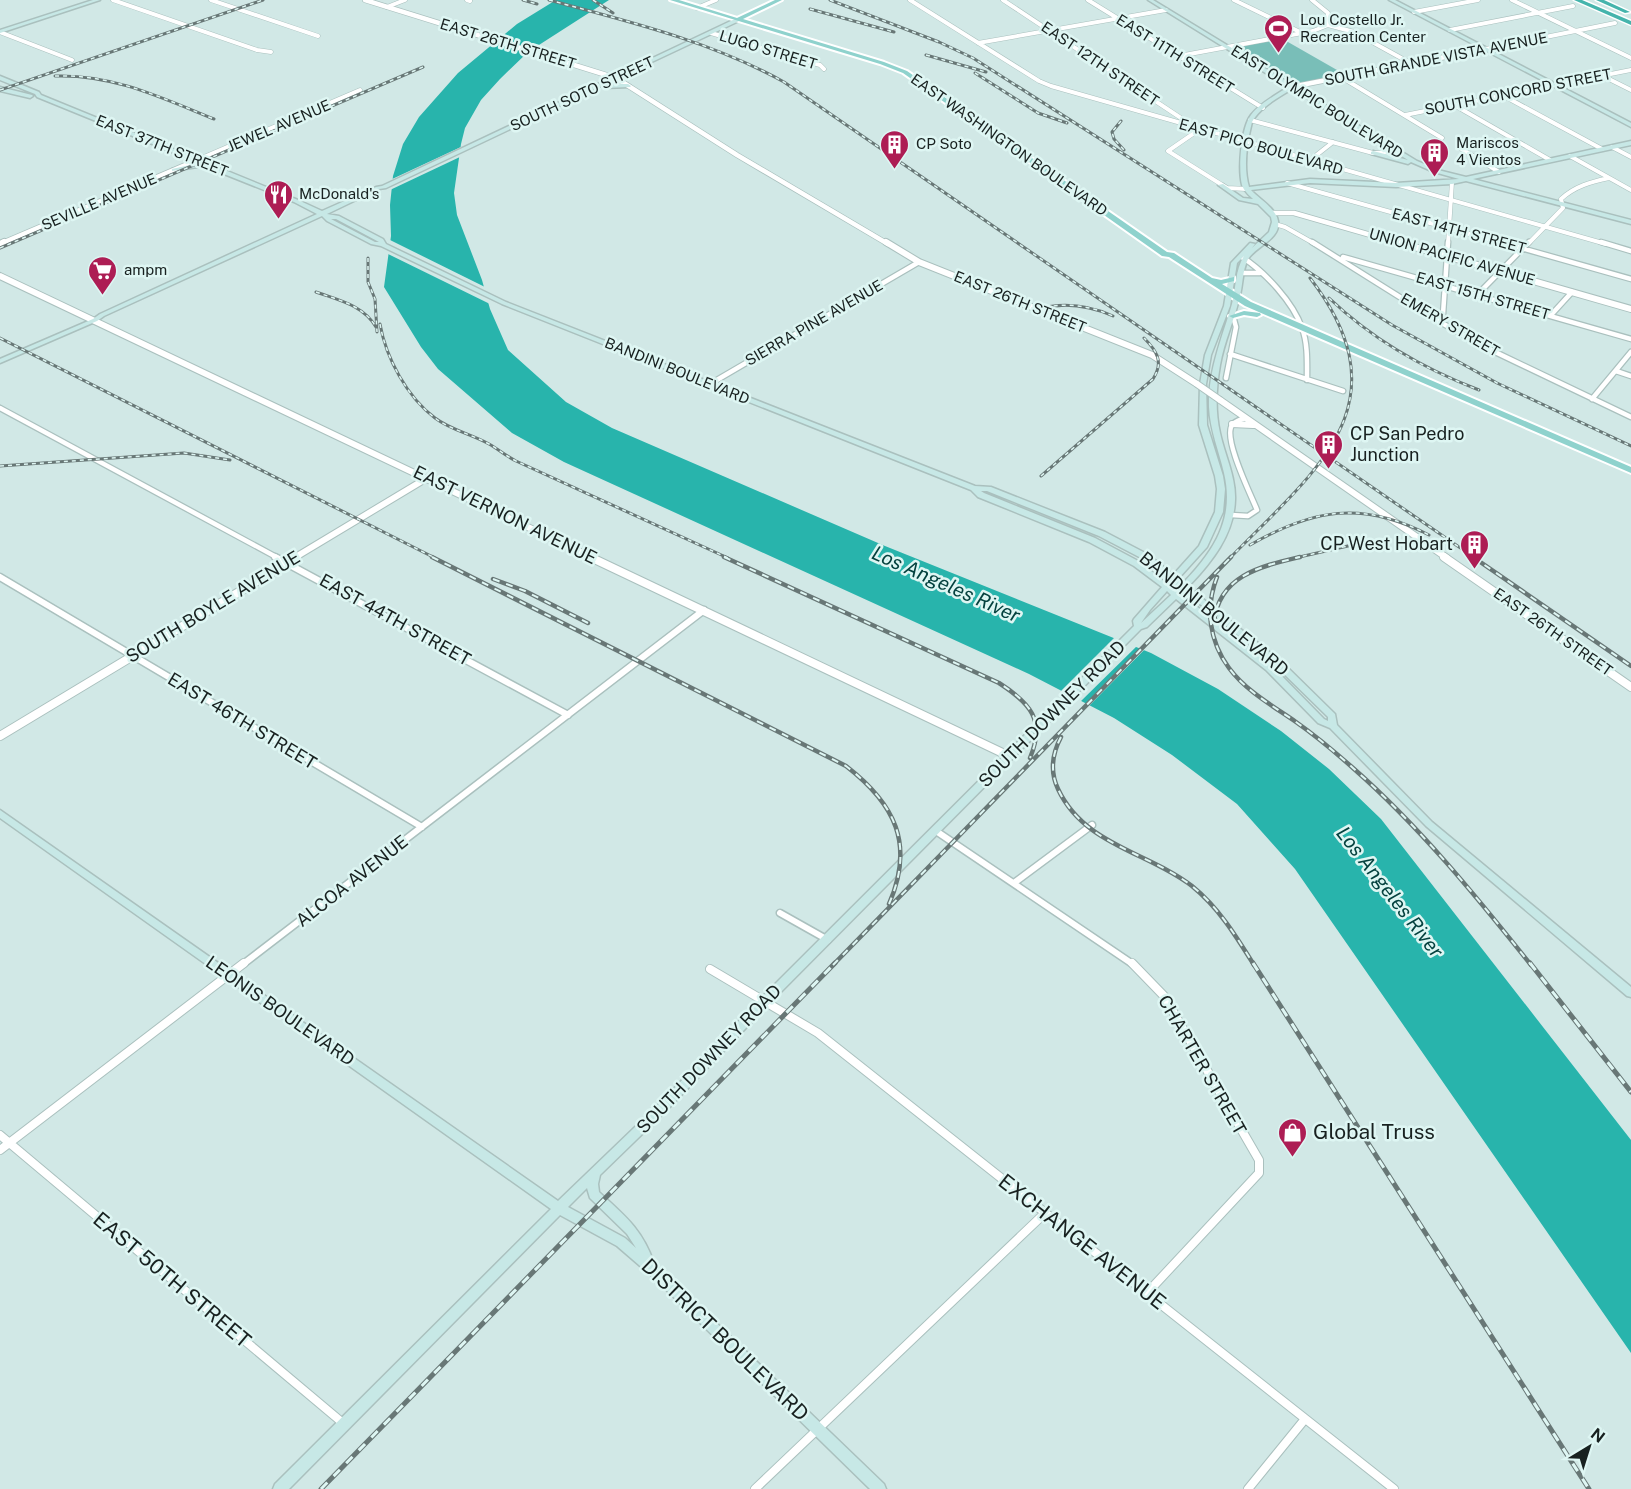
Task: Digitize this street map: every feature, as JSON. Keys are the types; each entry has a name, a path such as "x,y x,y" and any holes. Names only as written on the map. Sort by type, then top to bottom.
{"highway":[{"path":"1584,0 1631,19"},
{"path":"1589,0 1631,19"},
{"path":"1599,0 1631,19"},
{"path":"1575,3 1631,19"}],"main road":[{"path":"0,32 98,0"},
{"name":"EAST WASHINGTON BOULEVARD","path":"673,0 882,63 915,77 1165,254 1171,255 1203,277 1228,297"},
{"name":"SOUTH SOTO STREET","path":"0,361 95,320 106,318 192,275 383,190 384,187 779,0"},
{"name":"EAST OLYMPIC BOULEVARD","path":"1150,0 1423,166 1631,222"},
{"path":"1391,0 1631,125"},
{"name":"EAST 37TH STREET","path":"0,78 326,215"},
{"path":"599,87 628,86"},
{"name":"SOUTH GRANDE VISTA AVENUE","path":"1250,120 1292,87"},
{"path":"0,89 39,96"},
{"path":"1228,297 1234,263 1271,235 1270,232 1275,224 1272,213 1247,189 1244,176 1250,120"},
{"path":"1247,189 1330,180 1396,185 1452,182 1631,143"},
{"path":"1373,153 1423,166"},
{"path":"174,170 208,164"},
{"path":"1221,185 1241,199 1260,203"},
{"name":"BANDINI BOULEVARD","path":"326,215 337,217 381,240 383,245 493,298 974,488 988,489 1102,534 1146,557 1174,579 1188,603 1269,668 1321,721 1333,726 1429,824 1631,993"},
{"name":"EAST WASHINGTON BOULEVARD","path":"1165,254 1165,257 1257,315 1302,331"},
{"path":"1236,302 1242,257"},
{"path":"1203,277 1221,282 1231,279"},
{"name":"SOUTH DOWNEY ROAD","path":"1138,627 1137,621 1203,547 1221,506 1219,476 1206,436 1202,407 1208,355 1228,297"},
{"name":"EAST WASHINGTON BOULEVARD","path":"1236,302 1275,317 1496,416 1505,417 1631,471"},
{"name":"SOUTH DOWNEY ROAD","path":"280,1489 1138,627 1144,625 1179,590 1214,552 1231,514 1233,490 1218,438 1213,406 1217,362 1236,302"},
{"path":"1233,316 1244,313 1257,315"},
{"name":"BANDINI BOULEVARD","path":"974,488 981,495 1113,549 1167,586 1179,590 1280,665 1332,716 1333,726"},
{"path":"1162,607 1172,603 1188,603"},
{"name":"LEONIS BOULEVARD","path":"0,813 559,1208"},
{"path":"595,1173 592,1184 594,1194 631,1230 643,1248 650,1267"},
{"name":"DISTRICT BOULEVARD","path":"559,1208 613,1237 650,1267 879,1489"}],"street":[{"path":"113,0 256,50 271,52"},
{"path":"212,0 318,36"},
{"name":"EAST 26TH STREET","path":"365,0 616,78 737,155 919,262 1152,355 1258,426 1631,687"},
{"path":"387,7 405,0"},
{"path":"697,8 716,0"},
{"name":"EAST PICO BOULEVARD","path":"910,0 1044,84 1631,251"},
{"name":"EAST 12TH STREET","path":"1003,0 1198,128"},
{"name":"EAST 11TH STREET","path":"1088,0 1263,108"},
{"path":"1234,0 1302,33"},
{"path":"1312,0 1328,12 1330,20 1328,25"},
{"path":"1414,12 1478,0"},
{"path":"1512,0 1631,57"},
{"path":"1450,30 1539,13 1575,3"},
{"path":"978,43 1166,10"},
{"name":"SOUTH GRANDE VISTA AVENUE","path":"1292,87 1615,23"},
{"path":"1179,56 1302,33 1328,25 1354,32 1412,64"},
{"path":"0,32 72,60"},
{"name":"LUGO STREET","path":"711,33 820,65 824,69"},
{"name":"SOUTH CONCORD STREET","path":"1405,115 1631,70"},
{"path":"1602,75 1631,90"},
{"path":"1341,77 1442,138"},
{"name":"JEWEL AVENUE","path":"197,160 360,90"},
{"path":"1502,95 1602,149"},
{"path":"1453,105 1550,160"},
{"path":"1250,120 1373,153 1398,152"},
{"path":"1198,128 1168,151 1221,185 1231,189 1247,189"},
{"path":"1309,161 1333,142"},
{"path":"1612,147 1631,157"},
{"path":"1460,148 1499,172"},
{"path":"1570,156 1631,190"},
{"name":"SEVILLE AVENUE","path":"0,244 197,160"},
{"path":"1478,294 1563,208 1561,199 1576,186 1609,178"},
{"path":"1438,321 1443,314 1452,182"},
{"name":"EAST 14TH STREET","path":"1286,183 1631,279"},
{"name":"UNION PACIFIC AVENUE","path":"1272,213 1294,213 1631,309"},
{"name":"EMERY STREET","path":"1275,224 1285,227 1334,255 1438,321 1493,351 1631,417"},
{"name":"EAST 15TH STREET","path":"1334,255 1631,339"},
{"path":"1242,257 1260,273 1290,310 1302,331 1307,359 1307,380"},
{"name":"SIERRA PINE AVENUE","path":"710,384 919,262"},
{"path":"1240,273 1260,273"},
{"name":"EAST VERNON AVENUE","path":"0,276 1009,756"},
{"path":"1551,315 1572,292"},
{"path":"1275,317 1287,314 1290,310"},
{"path":"1226,378 1236,327 1233,316"},
{"path":"1592,399 1631,352"},
{"path":"1230,354 1342,391"},
{"path":"1616,371 1631,376"},
{"name":"EAST 44TH STREET","path":"0,408 568,715"},
{"path":"1231,514 1250,516 1257,510 1230,443 1228,430 1232,424 1246,418"},
{"path":"1232,424 1258,426"},
{"name":"SOUTH BOYLE AVENUE","path":"0,736 427,478"},
{"name":"EAST 46TH STREET","path":"0,577 422,827"},
{"name":"ALCOA AVENUE","path":"0,1150 704,610"},
{"path":"1014,883 1092,825"},
{"name":"CHARTER STREET","path":"936,831 1139,968 1164,996 1259,1160 1259,1173 1248,1187 1146,1293"},
{"path":"780,913 828,940"},
{"name":"EXCHANGE AVENUE","path":"710,969 818,1033 1394,1489"},
{"name":"EAST 50TH STREET","path":"0,1135 345,1425"},
{"path":"755,1489 1045,1213"},
{"path":"1248,1489 1305,1419"}],"shaded area":[{"name":"Lou Costello Jr. Recreation Center","path":"1281,38 1344,74 1296,84 1235,47"}],"water":[{"name":"Los Angeles River","path":"556,0 609,0 528,52 481,100 465,128 454,193 457,215 482,280 490,309 508,350 566,402 612,428 885,546 1151,653 1218,689 1281,731 1329,769 1381,819 1631,1140 1631,1353 1295,869 1237,804 1172,755 1114,718 1029,674 564,462 512,433 438,369 421,347 384,287 391,236 390,205 393,176 403,144 419,117 458,73 517,24"}],"pier":[{"path":"463,146 462,156 390,190 390,180"},
{"path":"388,239 487,288 492,305 386,253"},
{"path":"1116,636 1138,645 1079,703 1059,693"},
{"path":"1142,646 1146,648 1087,708 1083,706"}],"railway":[{"path":"0,90 263,0"},
{"path":"523,0 537,4"},
{"path":"549,0 698,44 784,82 1325,455"},
{"path":"593,0 613,13"},
{"path":"830,0 939,42 973,58 1392,325 1497,383 1631,446"},
{"path":"810,9 894,32"},
{"path":"926,55 986,72"},
{"path":"0,248 423,67"},
{"path":"975,73 1038,113 1067,123"},
{"path":"55,76 76,76 117,83 214,119"},
{"path":"1121,121 1112,132 1114,139 1124,150"},
{"path":"368,258 368,282 375,299 377,332"},
{"path":"1310,278 1338,323 1351,363 1350,399 1339,432 1325,455"},
{"path":"316,292 357,308 376,327"},
{"path":"1329,298 1363,327 1399,352 1479,390"},
{"path":"1038,309 1076,306 1094,309 1113,316"},
{"path":"380,324 387,350 399,376 415,399 435,418 489,444 516,461 728,558"},
{"path":"0,338 435,558"},
{"path":"1041,476 1153,379 1158,367 1158,357 1144,338"},
{"path":"0,466 184,453 230,460"},
{"path":"1230,558 1292,495 1325,455"},
{"path":"1325,455 1475,558"},
{"path":"1250,545 1295,523 1338,513 1360,513 1382,517 1429,535"},
{"path":"1295,558 1370,541"},
{"path":"432,557 846,766 877,795 896,827 900,844 900,862 897,882 889,904"},
{"path":"724,557 1010,690 1027,706 1035,723 1035,745 1030,758"},
{"path":"833,965 1231,557"},
{"path":"1214,622 1224,593 1233,583 1257,569 1300,557"},
{"path":"1473,557 1631,666"},
{"path":"1217,577 1211,600 1211,624 1217,647 1229,668 1252,691 1318,738 1377,790 1446,862 1531,965"},
{"path":"493,579 525,591 588,623"},
{"path":"1061,737 1054,756 1053,770 1058,789 1069,808 1100,835 1175,874 1192,886 1219,913 1254,965"},
{"path":"321,1489 835,963"},
{"path":"1253,963 1589,1489"},
{"path":"1530,963 1631,1092"}],"place":[{"name":"Lou Costello Jr. Recreation Center","path":"1279,54"},
{"name":"CP Soto","path":"895,170"},
{"name":"Mariscos 4 Vientos","path":"1435,178"},
{"name":"McDonald's","path":"278,220"},
{"name":"ampm","path":"103,296"},
{"name":"CP San Pedro Junction","path":"1329,470"},
{"name":"CP West Hobart","path":"1474,570"},
{"name":"Global Truss","path":"1292,1158"}]}
